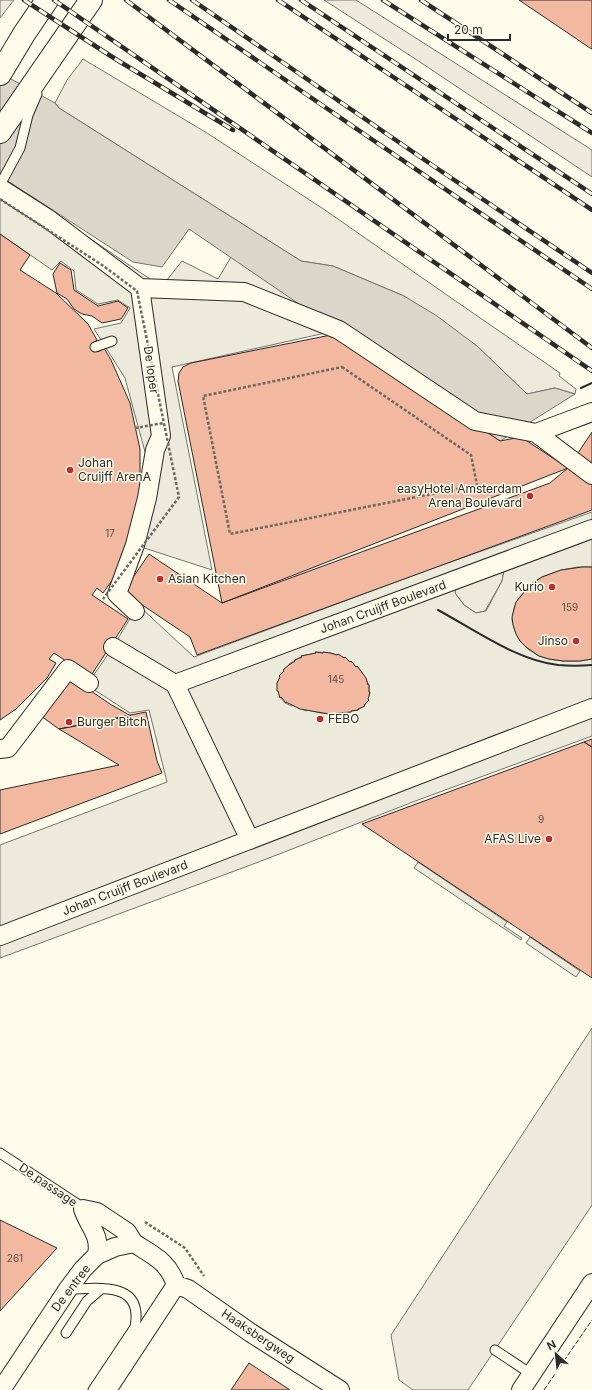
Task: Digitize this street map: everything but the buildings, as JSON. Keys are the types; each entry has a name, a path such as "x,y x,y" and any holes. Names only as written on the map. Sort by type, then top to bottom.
{"main road":[{"path":"0,74 47,0"},
{"path":"0,132 91,0"}],"street":[{"path":"0,188 47,218 140,288 244,292 338,330 475,421 536,434 592,475"},
{"name":"De loper","path":"135,611 117,594 135,544 147,498 154,450 160,436 140,288"},
{"path":"536,434 592,412"},
{"name":"Johan Cruijff Boulevard","path":"174,684 592,529"},
{"path":"113,646 174,684 250,840"},
{"path":"0,749 8,748 68,669 89,683"},
{"name":"Johan Cruijff Boulevard","path":"0,936 592,708"},
{"path":"83,1210 87,1221 98,1240 97,1255"},
{"name":"De passage","path":"83,1210 97,1212 128,1232 134,1243"},
{"path":"107,1390 176,1285 172,1274 166,1265 134,1243"},
{"name":"De entree","path":"1,1390 83,1269 97,1255 115,1247 134,1243"},
{"path":"520,1390 592,1283"},
{"name":"Haaksbergweg","path":"176,1285 188,1289 251,1333 340,1390"}],"lane":[{"path":"6,47 24,34"},
{"path":"0,185 20,148 28,115 52,57"},
{"path":"95,347 112,341"},
{"name":"De passage","path":"0,1153 76,1203 83,1210"},
{"path":"68,1289 110,1288 118,1290 126,1294 136,1309 137,1318 131,1334 93,1390"},
{"path":"66,1333 87,1301 101,1289"},
{"path":"495,1350 531,1374"}],"path":[{"path":"0,199 102,265 137,291 179,497 103,599"},
{"path":"342,368 471,455 477,485 230,534 203,396 342,368"},
{"path":"135,428 164,423"}],"shaded area":[{"path":"0,0 14,0 0,18"},
{"path":"324,0 356,0 592,150 592,177 417,60"},
{"path":"83,59 207,133 325,210 560,373 559,376 576,389 575,394 555,388 527,394 477,346 404,296 333,266 301,261 59,108 55,103 67,80"},
{"path":"0,73 55,103 59,108 301,261 333,266 404,296 437,316 477,346 527,394 555,388 575,394 500,441 189,229 162,267 133,262 0,176"},
{"path":"0,178 153,281 163,285 182,261 218,279 231,257 339,330 172,367 212,570 135,545 148,463 125,378 94,329 121,323 130,308 118,300 98,304 76,290 74,271 61,261 52,270 0,234"},
{"path":"592,512 592,567 578,567 561,570 542,577 532,583 518,599 514,608 512,620 520,641 529,650 539,656 563,661 592,659 592,736 0,958 0,845 167,782 149,710 130,713 87,685 113,647 138,605 194,657 428,570","holes":["499,567 504,571 502,581 486,611 476,613 464,605 455,593 457,584","316,652 331,653 345,658 350,662 351,661 356,667 357,666 369,685 369,700 364,706 358,710 336,714 306,711 285,703 280,697 277,683 289,664 302,656"]},
{"path":"499,567 504,571 502,581 485,611 476,613 464,605 455,593 457,584"},
{"path":"418,862 507,922 504,926 522,938 521,940 414,868"},
{"path":"530,937 580,971 576,977 526,943"},
{"path":"592,1028 592,1205 468,1390 413,1390 399,1380 391,1335"}],"railway":[{"path":"24,0 117,60 233,130"},
{"path":"54,0 592,371"},
{"path":"126,0 592,348"},
{"path":"169,0 592,289"},
{"path":"192,0 592,273"},
{"path":"278,0 592,210"},
{"path":"301,0 592,194"},
{"path":"383,0 592,133"},
{"path":"421,0 592,113"}],"fence":[{"path":"544,1390 592,1320"}],"wall":[{"path":"581,388 592,383"},
{"path":"438,610 511,651 527,657 558,665 592,665"}],"place":[{"name":"Johan Cruijff ArenA","path":"70,470"},
{"name":"easyHotel Amsterdam Arena Boulevard","path":"530,496"},
{"name":"Asian Kitchen","path":"160,579"},
{"name":"Kurio","path":"552,587"},
{"name":"Jinso","path":"576,641"},
{"name":"FEBO","path":"320,719"},
{"name":"Burger Bitch","path":"69,722"},
{"name":"AFAS Live","path":"549,839"}]}
